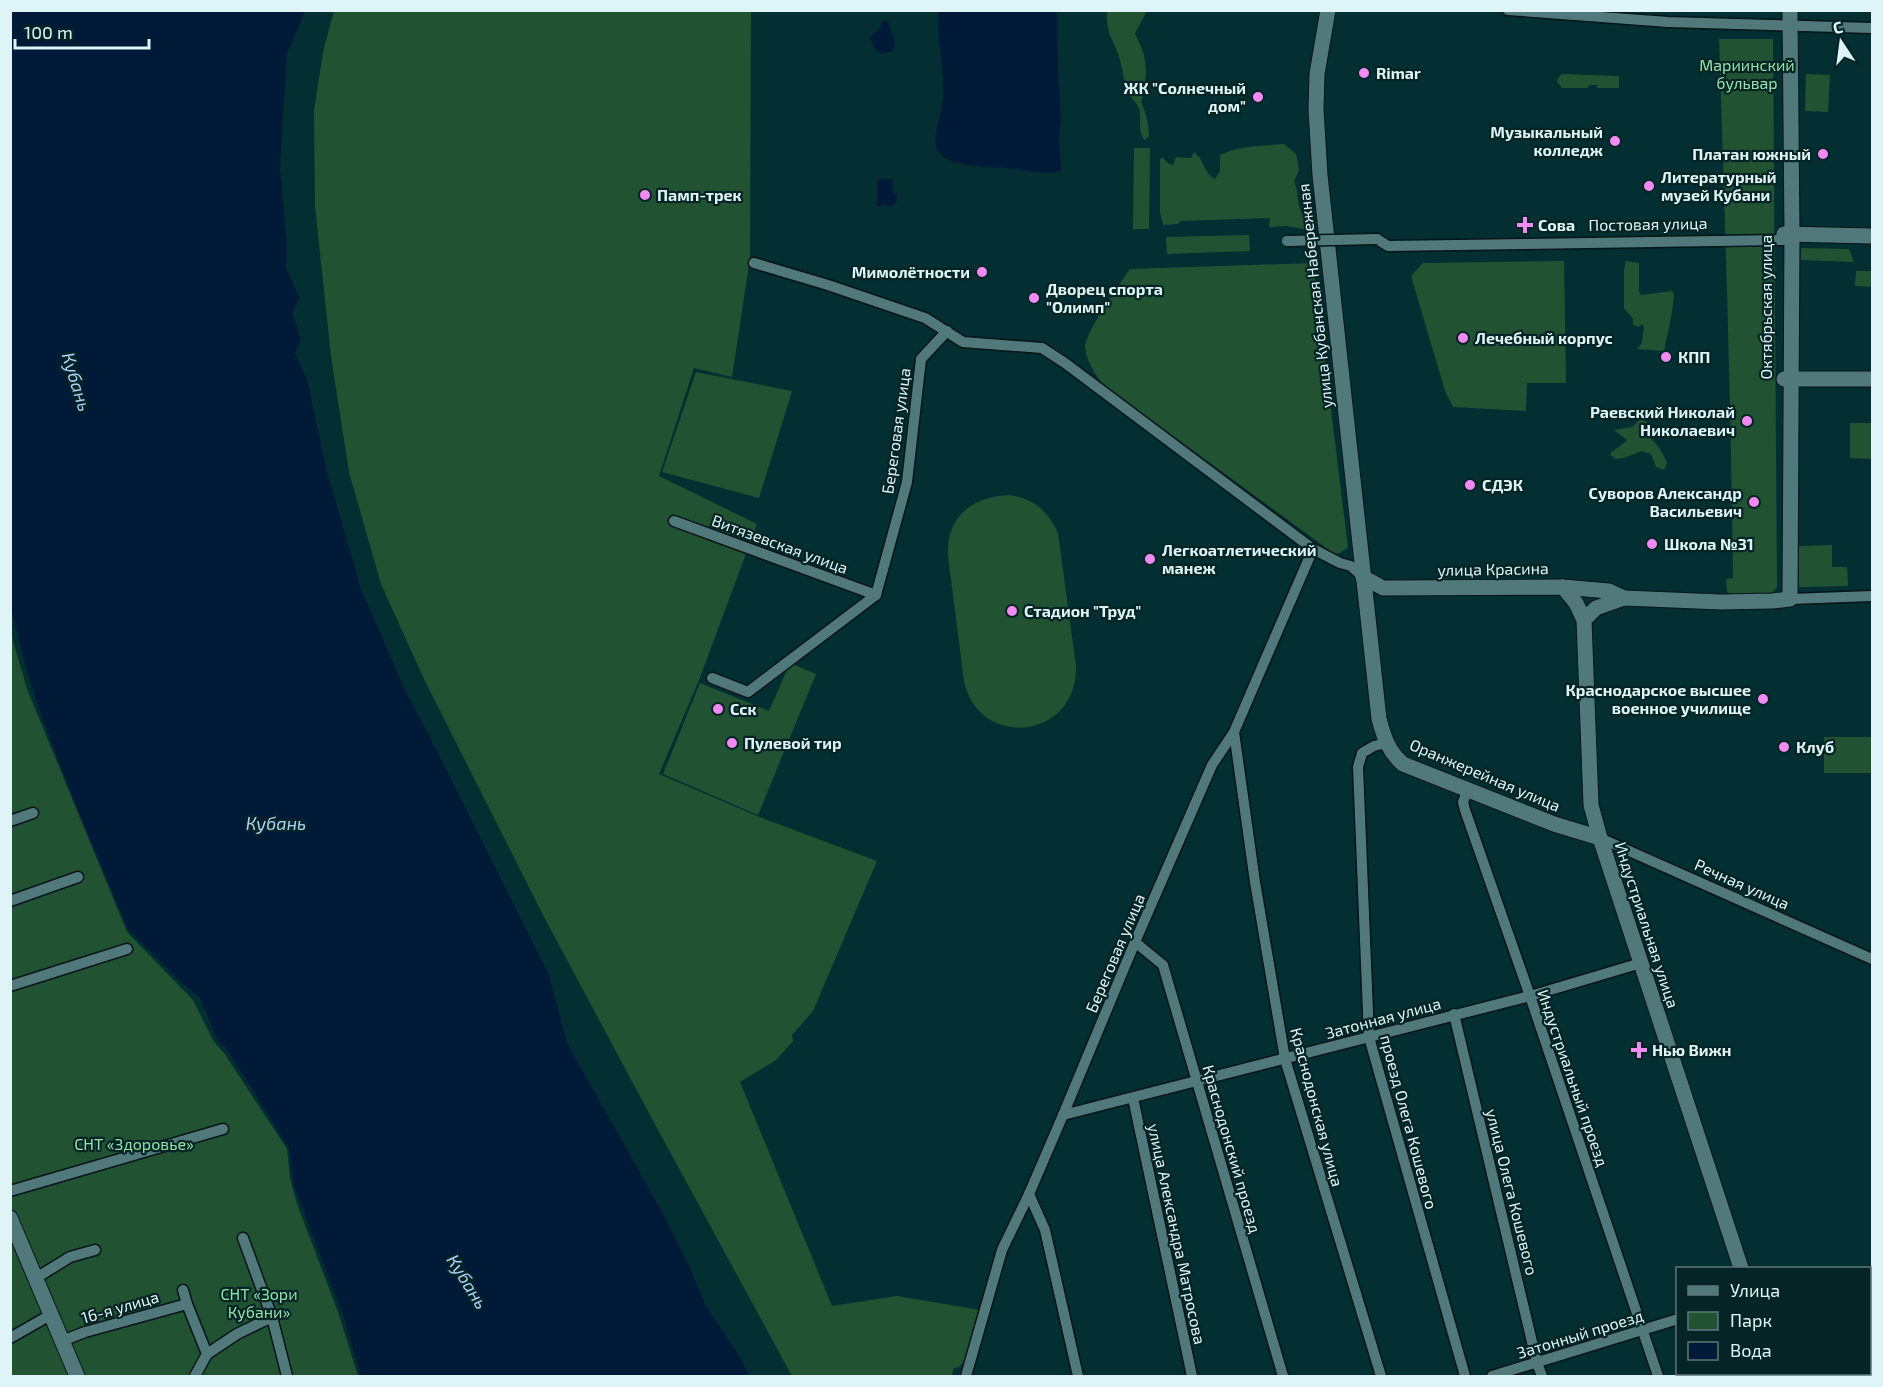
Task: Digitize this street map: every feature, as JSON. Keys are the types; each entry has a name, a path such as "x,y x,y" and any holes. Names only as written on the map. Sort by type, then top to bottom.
{"main road":[{"name":"улица Кубанская Набережная","path":"1328,10 1317,74 1319,165 1364,577"},
{"name":"Октябрьская улица","path":"1786,18 1790,599"},
{"name":"Постовая улица","path":"1788,237 1872,236"},
{"name":"Постовая улица","path":"1788,237 1872,241"},
{"name":"Октябрьская улица","path":"1772,601 1782,586 1788,379"},
{"path":"1788,379 1872,379"},
{"name":"улица Красина","path":"1364,577 1383,588 1563,586 1609,591 1624,598"},
{"name":"Оранжерейная улица","path":"1364,577 1379,719 1386,743 1393,755 1403,764 1554,824 1600,837"},
{"name":"Индустриальная улица","path":"1563,586 1576,603 1584,620 1591,805 1739,1267"},
{"name":"улица Красина","path":"1584,620 1596,608 1624,598 1721,602 1790,599"},
{"path":"1554,824 1577,823 1587,814 1591,805"},
{"path":"10,1218 13,1234 36,1278 77,1377"}],"street":[{"path":"1508,10 1668,22 1786,18 1872,28"},
{"name":"Постовая улица","path":"1287,241 1377,239 1389,246 1788,237"},
{"path":"754,263 925,318 963,342 1042,348 1056,356 1313,549 1351,566 1364,577"},
{"name":"Береговая улица","path":"876,595 907,482 921,359 947,331"},
{"name":"Витязевская улица","path":"674,521 876,595"},
{"name":"Береговая улица","path":"966,1377 1002,1250 1029,1194 1212,765 1234,732 1313,549"},
{"path":"712,678 748,692 876,595"},
{"name":"улица Красина","path":"1790,599 1872,596"},
{"name":"Краснодонская улица","path":"1234,732 1255,882 1285,1059 1381,1377"},
{"name":"проезд Олега Кошевого","path":"1386,743 1362,753 1358,767 1369,1038 1465,1377"},
{"name":"Индустриальный проезд","path":"1468,789 1463,802 1465,810 1658,1377"},
{"path":"10,821 33,813"},
{"name":"Речная улица","path":"1600,837 1872,959"},
{"path":"10,901 78,877"},
{"name":"Краснодонский проезд","path":"1135,942 1163,965 1283,1377"},
{"path":"10,986 126,948"},
{"name":"Затонная улица","path":"1063,1115 1530,996 1641,963"},
{"name":"улица Олега Кошевого","path":"1454,1014 1542,1377"},
{"name":"улица Александра Матросова","path":"1133,1098 1192,1377"},
{"path":"10,1191 223,1129"},
{"path":"1029,1194 1045,1230 1078,1377"},
{"path":"243,1238 272,1317 287,1377"},
{"path":"36,1278 70,1257 95,1250"},
{"path":"183,1290 207,1354"},
{"name":"16-я улица","path":"62,1341 85,1332 187,1304"},
{"path":"10,1338 52,1314"},
{"path":"195,1377 207,1354 237,1334 272,1317"},
{"name":"Затонный проезд","path":"1492,1377 1676,1319"}],"green space":[{"path":"1107,10 1146,11 1135,34 1146,64 1141,102 1146,114 1149,136 1145,140 1141,133 1139,108 1128,93 1118,53 1109,31"},
{"path":"334,11 751,11 750,258 732,377 694,368 659,476 757,524 699,680 659,774 762,818 877,861 813,1011 792,1035 793,1041 776,1060 740,1082 832,1306 897,1296 980,1310 965,1361 959,1367 954,1368 952,1374 954,1376 792,1376 544,917 424,679 381,584 349,472 331,356 315,206 314,111 323,52"},
{"name":"Мариинский бульвар","path":"1719,39 1773,39 1777,587 1767,595 1731,595 1727,592 1726,579 1733,578"},
{"path":"1562,74 1619,76 1619,88 1597,88 1597,85 1590,85 1587,88 1562,88 1557,81"},
{"path":"1806,74 1830,75 1828,112 1805,111"},
{"path":"1284,144 1296,154 1299,170 1294,181 1299,206 1308,230 1287,226 1269,227 1270,218 1181,221 1178,224 1163,225 1160,212 1160,160 1162,157 1173,165 1176,157 1191,158 1194,152 1200,158 1208,174 1215,179 1220,171 1220,155 1243,148"},
{"path":"1134,148 1150,148 1149,229 1133,229"},
{"path":"1249,235 1250,251 1167,254 1166,237"},
{"path":"1801,248 1849,249 1854,262 1801,260"},
{"path":"1564,261 1566,383 1527,383 1526,411 1453,407 1445,391 1411,276 1423,263"},
{"path":"1626,261 1639,263 1639,292 1641,295 1672,291 1674,293 1664,351 1637,349 1642,343 1644,327 1642,324 1639,327 1633,325 1633,319 1624,308"},
{"path":"1313,263 1348,548 1336,555 1103,385 1089,362 1085,347 1097,320 1130,269"},
{"path":"1856,271 1872,271 1872,287 1855,286"},
{"path":"696,372 792,391 759,498 662,472"},
{"path":"1641,418 1647,422 1646,433 1658,446 1667,463 1664,470 1656,467 1651,454 1642,451 1615,459 1610,454 1627,440 1614,430 1632,427"},
{"path":"1850,423 1872,423 1872,459 1850,458"},
{"name":"Стадион \"Труд\"","path":"1009,495 1025,499 1039,507 1050,518 1058,533 1076,666 1072,690 1061,709 1045,721 1026,727 1007,726 988,718 973,703 964,681 948,556 951,530 956,520 964,512 983,500"},
{"path":"1832,545 1832,567 1847,567 1848,586 1799,587 1799,546"},
{"name":"СНТ «Здоровье»","path":"10,630 27,689 127,932 193,1000 214,1042 224,1053 287,1149 290,1178 297,1204 338,1312 358,1376 11,1376"},
{"name":"Пулевой тир","path":"790,663 816,674 758,815 663,774 700,683 769,711"},
{"path":"1824,737 1871,737 1871,773 1824,773"}],"water":[{"name":"Кубань","path":"10,11 305,11 287,54 280,166 287,248 286,268 300,299 292,312 301,339 295,353 307,379 326,468 361,589 405,690 549,975 567,1043 661,1210 706,1306 750,1376 361,1376 342,1312 294,1186 289,1148 226,1048 218,1041 200,998 128,929 42,718 25,664 11,608"},
{"path":"938,11 1057,11 1061,170 1043,173 972,166 954,162 941,155 936,144 936,131 943,94"},
{"path":"888,21 894,40 894,49 891,52 878,52 869,38 879,29 882,22"},
{"path":"877,179 892,179 893,193 896,193 898,198 893,207 877,206"}],"place":[{"name":"Rimar","path":"1364,73"},
{"name":"ЖК \"Солнечный дом\"","path":"1258,97"},
{"name":"Музыкальный колледж","path":"1615,141"},
{"name":"Платан южный","path":"1823,154"},
{"name":"Литературный музей Кубани","path":"1649,186"},
{"name":"Памп-трек","path":"645,195"},
{"name":"Сова","path":"1525,225"},
{"name":"Мимолётности","path":"982,272"},
{"name":"Дворец спорта \"Олимп\"","path":"1034,298"},
{"name":"Лечебный корпус","path":"1463,338"},
{"name":"КПП","path":"1666,357"},
{"name":"Раевский Николай Николаевич","path":"1747,421"},
{"name":"СДЭК","path":"1470,485"},
{"name":"Суворов Александр Васильевич","path":"1754,502"},
{"name":"Школа №31","path":"1652,544"},
{"name":"Легкоатлетический манеж","path":"1150,559"},
{"name":"Стадион \"Труд\"","path":"1012,611"},
{"name":"Краснодарское высшее военное училище","path":"1763,699"},
{"name":"Сск","path":"718,709"},
{"name":"Пулевой тир","path":"732,743"},
{"name":"Клуб","path":"1784,747"},
{"name":"Нью Вижн","path":"1639,1050"}],"park label":[{"name":"СНТ «Зори Кубани»","path":"259,1303"}]}
